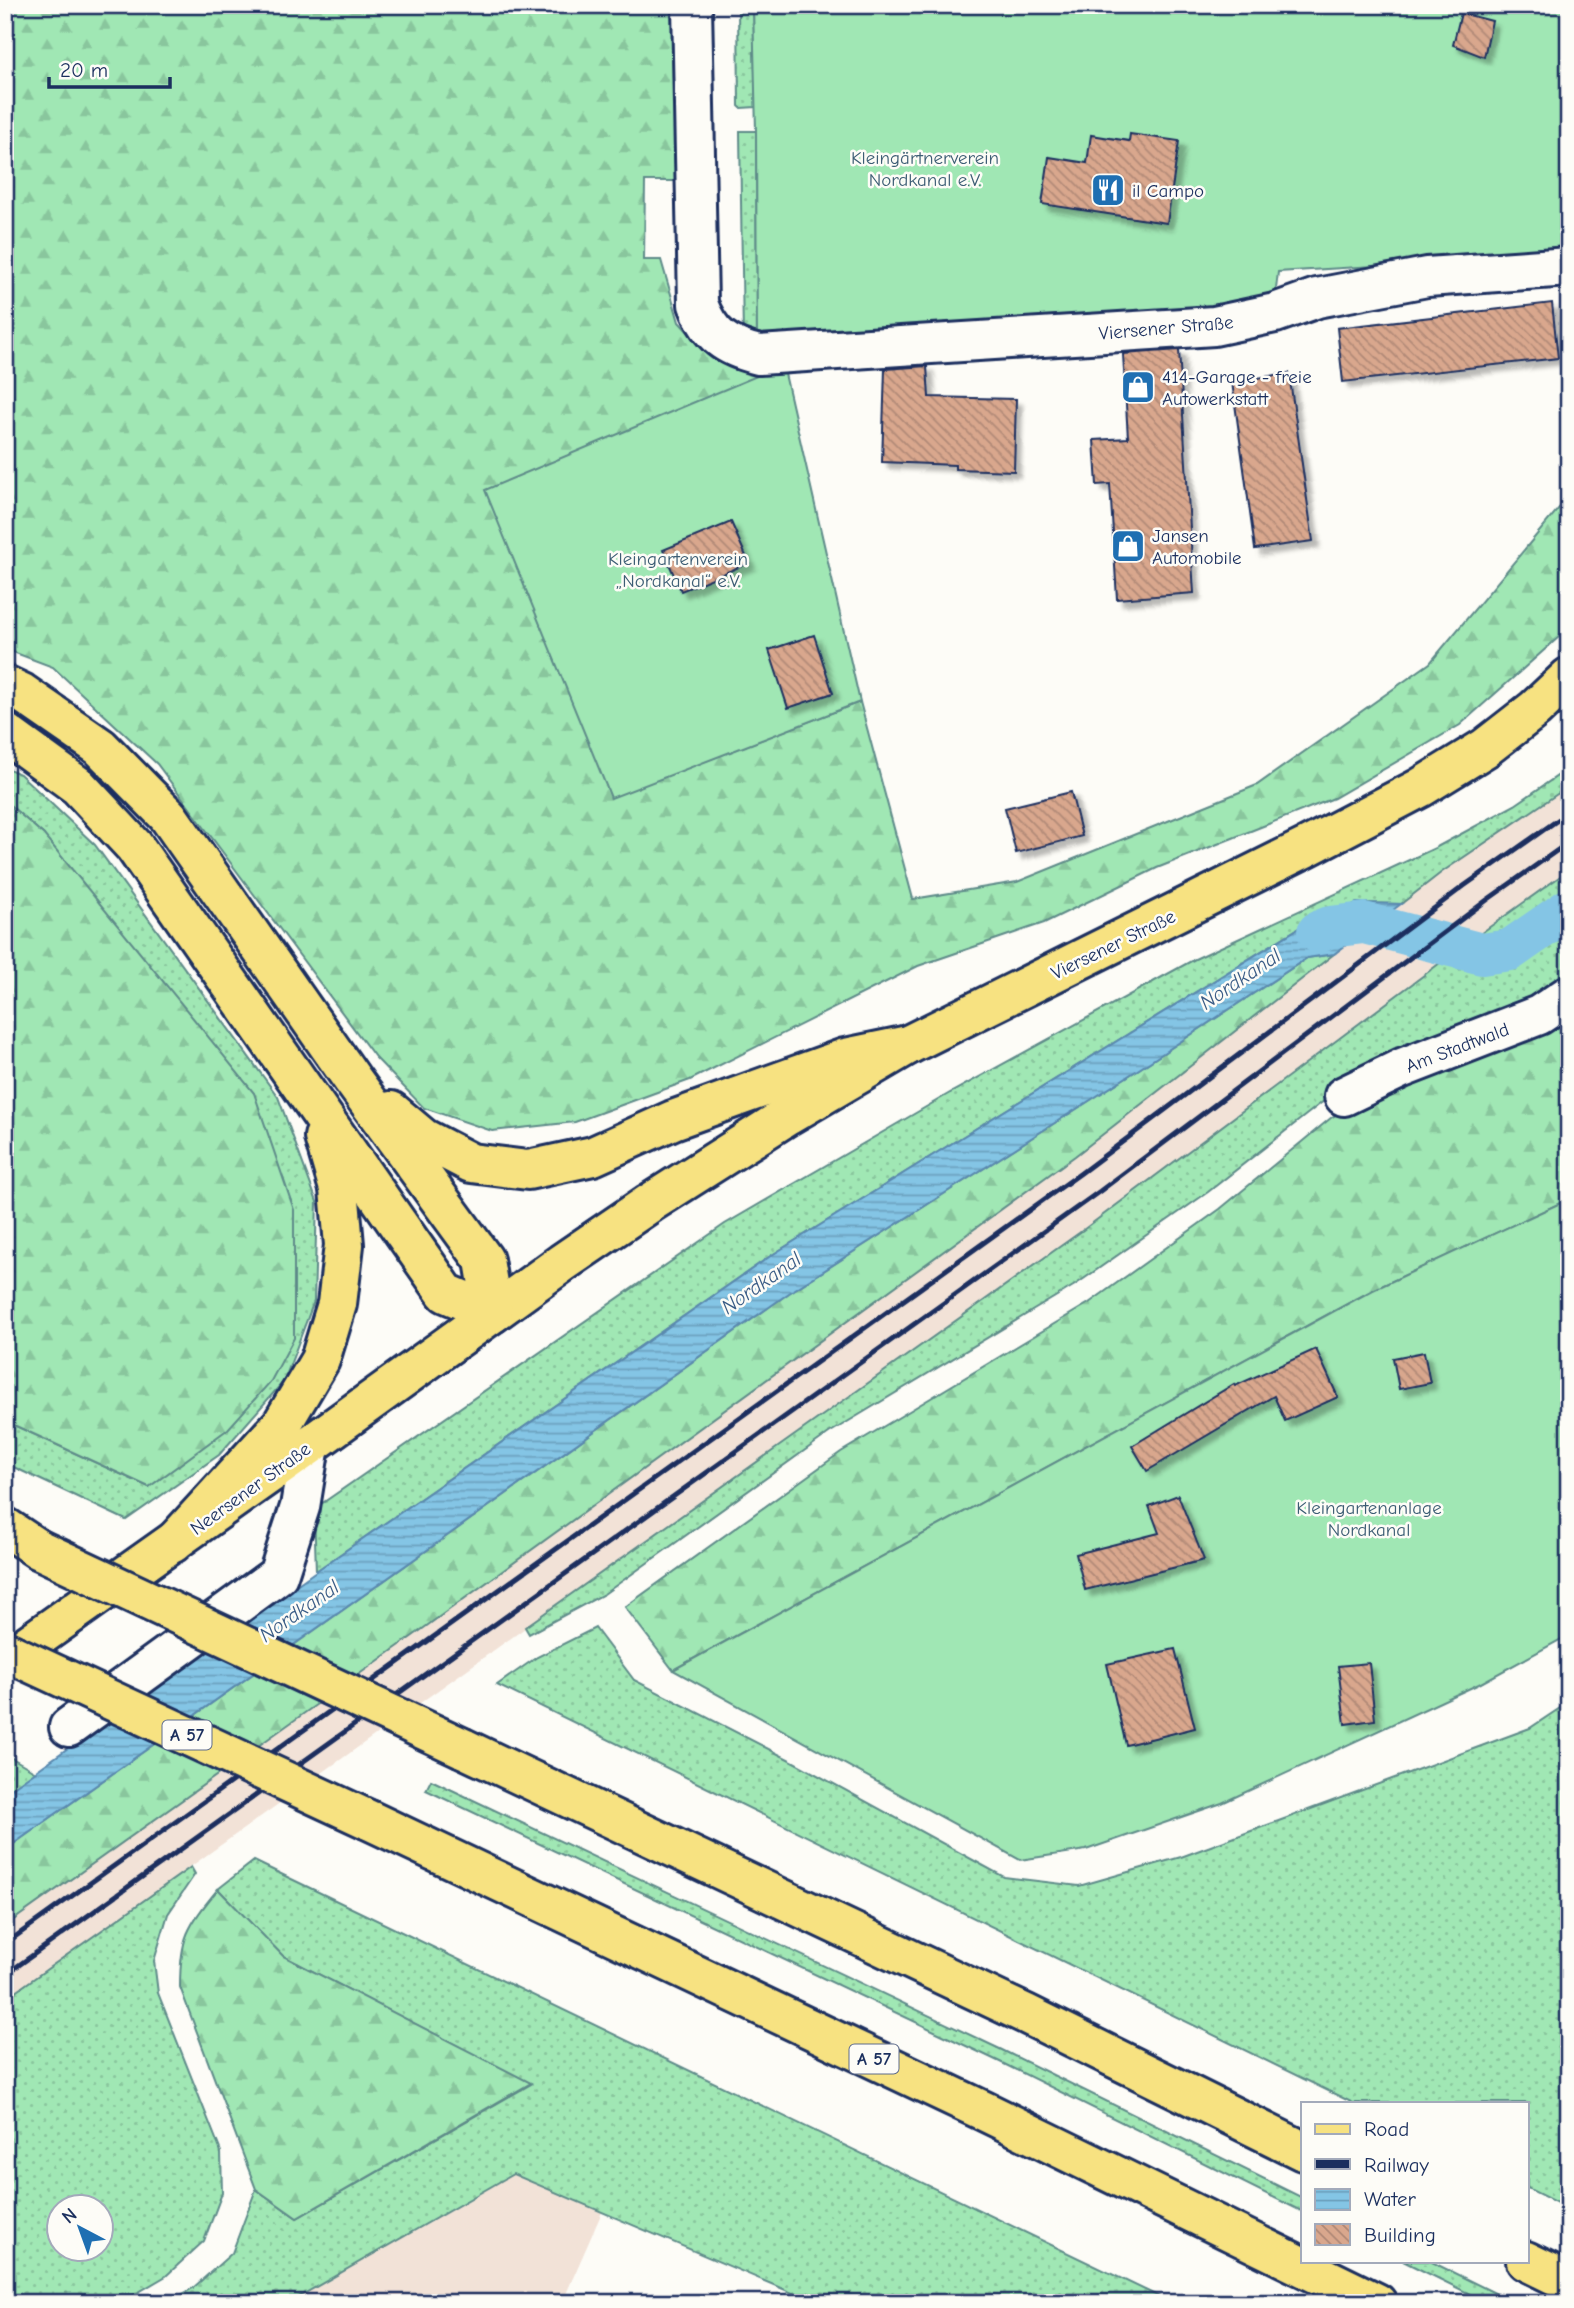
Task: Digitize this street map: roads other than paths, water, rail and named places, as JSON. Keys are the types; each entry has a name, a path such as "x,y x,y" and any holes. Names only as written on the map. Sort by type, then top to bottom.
{"main road":[{"name":"Viersener Straße","path":"650,1203 787,1116 908,1045 1420,788 1485,748 1535,709 1569,677"},
{"path":"5,685 22,693 100,747 168,816 352,1079 484,1260 493,1313"},
{"path":"5,733 78,786 134,846 446,1293 493,1313"},
{"path":"352,1079 423,1138 471,1163 528,1170 593,1156 673,1120 845,1058 908,1045"},
{"path":"173,1543 282,1424 320,1360 337,1304 344,1245 339,1189 315,1105"},
{"name":"Neersener Straße","path":"5,1661 650,1203"},
{"path":"5,1527 22,1542 1026,2014 1301,2150"},
{"name":"A 57","path":"5,1651 369,1819 984,2111 1377,2303"},
{"path":"1528,2262 1569,2282"}],"street":[{"name":"Viersener Straße","path":"692,5 698,304 705,323 718,337 737,350 759,355 1214,326 1275,313 1317,298 1427,277 1569,267"},
{"name":"Am Stadtwald","path":"1344,1096 1402,1068 1539,1015 1569,995"},
{"path":"69,1727 278,1575 300,1507 310,1446"}],"water":[{"path":"1357,903 1401,904 1334,954 1307,958 789,1293 5,1850 5,1793 316,1571 772,1255 1299,928"}],"waterway":[{"name":"Nordkanal","path":"1318,932 1330,927 1364,923 1482,954 1510,950 1569,909"}],"railway":[{"path":"5,1944 1081,1173 1464,886 1569,812"},
{"path":"5,1975 1100,1191 1487,900 1569,842"}],"place":[{"name":"il Campo","path":"1108,190"},
{"name":"414-Garage - freie Autowerkstatt","path":"1138,387"},
{"name":"Jansen Automobile","path":"1128,546"}],"park label":[{"name":"Kleingärtnerverein Nordkanal e.V.","path":"925,168"},
{"name":"Kleingartenverein „Nordkanal“ e.V.","path":"678,569"},
{"name":"Kleingartenanlage Nordkanal","path":"1369,1518"}]}
